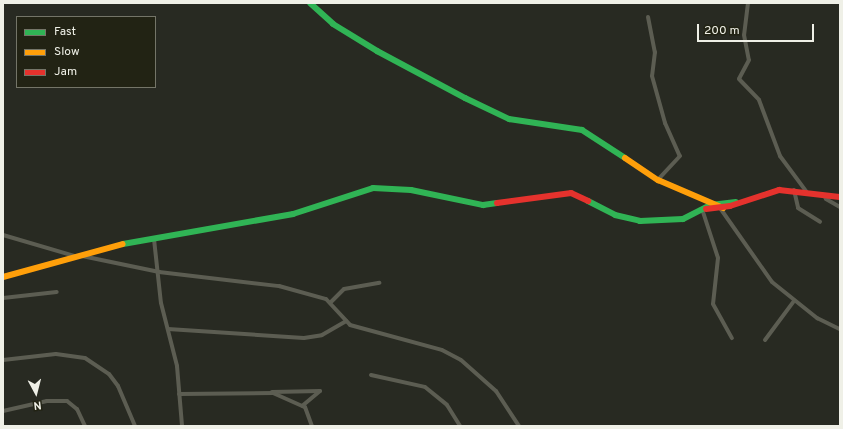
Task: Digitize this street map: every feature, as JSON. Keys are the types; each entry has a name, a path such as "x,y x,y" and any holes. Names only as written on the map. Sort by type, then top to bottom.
{"street":[{"path":"310,3 333,24 407,68 509,119 558,124 582,130 658,180 701,198 714,208 762,270 794,301 840,329"},
{"path":"748,3 744,35 749,60 739,79 760,100 780,156 806,192"},
{"path":"648,17 655,52 652,71 654,85 680,156 658,180"},
{"path":"3,278 74,256 154,239 293,214 383,188 411,190 483,205 571,193 615,215 640,221 683,219 771,191 794,190 840,197"},
{"path":"794,190 798,208 820,222"},
{"path":"824,194 840,207"},
{"path":"714,208 718,258 713,304 732,338"},
{"path":"3,235 74,256 159,272 279,286 331,302 346,321 354,326 451,354 496,391 519,426"},
{"path":"154,239 179,394 182,426"},
{"path":"331,302 344,289 379,283"},
{"path":"3,298 57,292"},
{"path":"765,340 794,301"},
{"path":"168,329 304,338 322,335 346,321"},
{"path":"3,360 56,354 85,358 109,374 118,386 135,426"},
{"path":"371,375 425,388 447,405 460,426"},
{"path":"179,394 320,391 302,406"},
{"path":"263,393 302,406 310,412 312,426"},
{"path":"3,411 47,401 67,402 77,409 85,426"}],"traffic: fast":[{"path":"310,3 333,24 377,51 465,98 509,119 582,130 625,158"},
{"path":"123,244 293,214 373,188 411,190 483,205 497,203"},
{"path":"588,201 615,215 640,221 683,219 711,205 736,202"}],"traffic: slow":[{"path":"625,158 658,180 723,208"},
{"path":"3,277 123,244"}],"traffic: jam":[{"path":"706,209 730,206 779,190 840,197"},
{"path":"497,203 571,193 588,201"}]}
